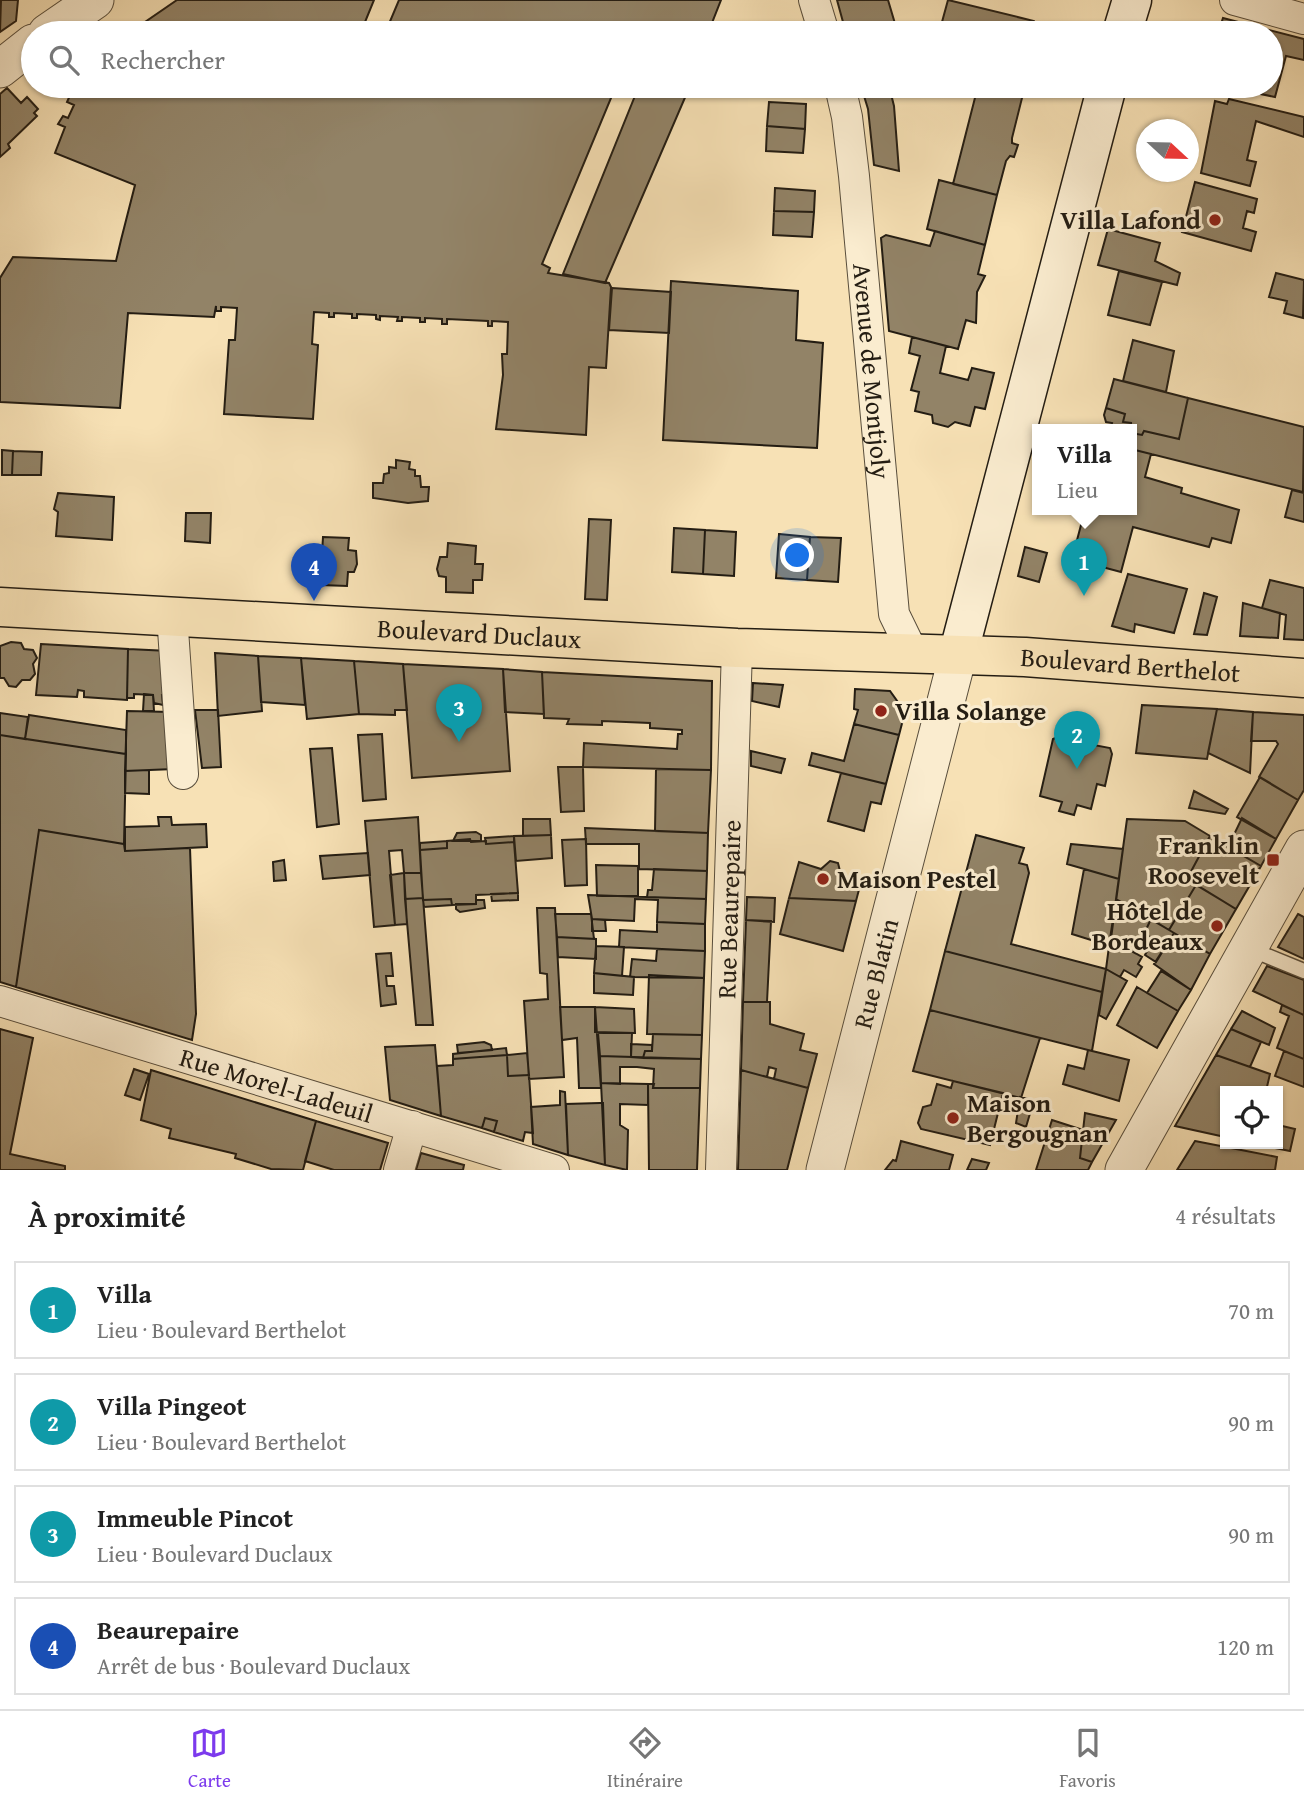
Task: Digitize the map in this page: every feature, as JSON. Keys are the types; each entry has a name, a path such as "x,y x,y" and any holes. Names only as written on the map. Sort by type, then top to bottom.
{"main road":[{"path":"1126,21 1132,0"},
{"path":"958,655 1104,98"},
{"name":"Boulevard Duclaux","path":"0,607 737,648 958,655"},
{"name":"Boulevard Berthelot","path":"958,655 1304,678"}],"street":[{"path":"64,21 95,0"},
{"path":"814,0 820,21"},
{"path":"1235,0 1304,19"},
{"path":"0,69 21,52"},
{"name":"Avenue de Montjoly","path":"843,98 848,117 854,176 894,614 913,653"},
{"path":"172,615 183,774"},
{"name":"Rue Beaurepaire","path":"721,1170 737,648"},
{"name":"Rue Blatin","path":"825,1170 958,655"},
{"path":"1124,1170 1304,849"},
{"name":"Rue Morel-Ladeuil","path":"0,1001 554,1170"},
{"path":"399,1170 412,1126"}],"lane":[{"path":"1249,948 1304,971"}],"building":[{"path":"1,0 18,0 16,21 0,32"},
{"path":"177,0 374,0 365,21 146,21"},
{"path":"399,0 721,0 713,21 390,21"},
{"path":"837,0 888,0 894,21 843,21"},
{"path":"948,0 1034,21 942,21"},
{"path":"1283,34 1304,39 1304,60 1286,56 1283,67"},
{"path":"7,88 21,103 28,98 38,109 34,113 37,116 8,144 10,148 0,157 0,94"},
{"path":"69,98 611,98 542,264 550,268 548,273 609,283 611,287 606,368 589,367 586,435 496,429 503,375 502,354 507,354 508,322 492,321 492,326 488,326 488,321 447,319 447,324 442,324 442,319 425,318 425,322 420,322 420,318 402,317 402,321 397,321 398,317 380,316 380,320 376,319 376,315 357,314 357,318 352,318 352,314 334,313 334,317 329,317 329,313 314,312 312,344 318,345 313,419 224,414 229,340 235,340 237,308 221,307 221,311 216,311 216,306 214,317 128,313 120,408 0,402 0,278 13,257 116,261 135,185 55,153 65,127 58,124 63,116 68,118 74,105 67,102"},
{"path":"634,98 685,98 605,283 563,274"},
{"path":"865,98 892,98 899,171 874,165"},
{"path":"975,98 1022,98 1012,138 1012,143 1018,145 1014,157 1010,156 1006,161 997,195 953,184"},
{"path":"1229,99 1304,117 1304,137 1256,121 1247,160 1256,162 1250,186 1201,173 1215,101 1227,104"},
{"path":"769,102 806,104 805,129 767,126"},
{"path":"767,126 805,129 803,153 766,151"},
{"path":"939,180 997,195 985,245 927,229"},
{"name":"Villa Lafond","path":"1195,182 1257,199 1254,213 1247,211 1243,228 1256,232 1251,251 1182,232"},
{"path":"775,188 815,191 814,212 774,211"},
{"path":"774,211 814,212 812,237 773,235"},
{"path":"1108,229 1160,243 1155,261 1180,273 1177,285 1098,265"},
{"path":"935,231 985,245 978,274 985,276 977,292 976,323 966,320 958,349 889,331 881,238 886,235 930,246"},
{"path":"1119,271 1162,282 1150,325 1108,315"},
{"path":"1276,273 1304,280 1303,318 1284,313 1287,301 1269,297"},
{"path":"671,281 798,291 796,340 823,343 817,448 663,440"},
{"path":"612,288 671,292 669,333 609,330"},
{"path":"912,337 946,346 940,373 968,380 972,368 994,373 985,409 975,407 970,426 955,422 948,427 933,423 932,415 915,411 919,392 911,390 920,356 909,353"},
{"path":"1133,340 1174,351 1166,392 1123,381"},
{"path":"1114,379 1188,398 1179,439 1144,431 1142,435 1137,434 1137,424 1123,422 1125,414 1106,408"},
{"path":"1188,398 1304,427 1303,492 1137,450 1137,434 1142,435 1144,431 1179,439"},
{"path":"1106,408 1125,414 1123,422 1131,424 1112,424 1106,422"},
{"path":"2,450 13,451 12,475 2,475"},
{"path":"1137,450 1151,454 1145,477 1182,488 1181,493 1239,510 1231,543 1212,538 1209,547 1133,527 1121,572 1072,559 1084,515 1137,515"},
{"path":"13,451 42,452 41,475 12,475"},
{"path":"396,460 410,462 409,469 415,470 415,476 420,476 421,487 429,487 428,501 408,503 373,498 373,483 383,483 384,474 389,473 389,467 396,468"},
{"path":"1292,490 1304,493 1304,522 1285,517"},
{"path":"58,493 114,497 112,540 56,536 58,512 54,509"},
{"path":"186,513 211,513 210,543 185,541"},
{"path":"589,519 611,520 607,600 585,599"},
{"path":"674,528 705,530 703,574 672,572"},
{"path":"705,530 736,532 734,576 703,574"},
{"path":"779,534 810,537 807,580 776,578"},
{"path":"323,537 349,538 348,550 356,551 357,564 354,572 348,572 347,586 321,585 322,571 312,571 314,553 322,554"},
{"path":"810,537 841,538 838,582 807,580"},
{"path":"448,543 476,546 475,564 483,564 482,580 473,580 473,593 446,592 446,577 439,576 437,569 440,557 447,557"},
{"path":"1025,547 1047,553 1039,582 1018,576"},
{"path":"1128,574 1187,589 1174,633 1135,624 1134,632 1112,626"},
{"path":"1270,580 1304,588 1304,640 1284,639 1286,615 1262,608"},
{"path":"1204,593 1217,597 1207,635 1194,634"},
{"path":"1243,603 1280,613 1278,638 1240,636"},
{"path":"11,642 21,643 24,649 33,650 37,658 33,664 35,674 30,680 22,680 16,687 9,686 4,678 0,678 0,646"},
{"path":"41,644 128,649 127,700 84,697 84,691 78,690 77,697 36,695"},
{"path":"128,649 169,651 171,695 162,695 163,705 154,703 153,695 134,694 134,698 127,698"},
{"path":"215,653 258,656 262,711 218,716"},
{"path":"258,656 301,658 305,705 261,702"},
{"path":"301,658 354,661 359,714 307,719"},
{"path":"354,661 403,664 407,710 395,710 395,715 359,714"},
{"path":"403,664 503,669 510,771 412,778"},
{"path":"503,669 542,672 544,714 505,712"},
{"path":"542,672 712,681 711,770 583,767 584,743 677,749 678,734 682,734 682,730 650,728 650,723 602,721 602,725 567,724 569,719 544,718"},
{"path":"753,683 783,685 779,707 752,701"},
{"name":"Villa Solange","path":"855,689 890,691 905,712 899,735 854,724 858,710 854,709"},
{"path":"144,694 153,695 154,711 143,711"},
{"path":"1142,705 1217,709 1207,759 1136,753"},
{"path":"1217,709 1253,712 1250,773 1208,753"},
{"path":"195,710 218,710 221,767 202,768"},
{"path":"127,711 171,712 174,769 125,771"},
{"path":"1253,712 1304,715 1304,790 1298,800 1259,777 1278,744 1276,741 1251,741"},
{"path":"0,713 28,717 25,739 0,735"},
{"path":"29,715 126,730 126,754 25,739"},
{"path":"854,724 899,735 886,784 809,765 812,753 844,761"},
{"path":"382,734 386,799 363,801 358,735"},
{"path":"0,735 126,754 124,844 39,830 16,987 0,982"},
{"path":"1060,736 1074,739 1078,746 1089,749 1094,745 1110,748 1112,754 1105,786 1097,784 1091,809 1077,805 1074,815 1059,811 1062,802 1040,796 1053,739"},
{"path":"332,748 339,824 317,827 310,749"},
{"path":"751,751 785,759 781,773 751,766"},
{"path":"558,767 583,767 584,811 561,812"},
{"path":"656,769 711,770 708,833 655,831"},
{"path":"149,770 149,794 125,793 125,771"},
{"path":"841,773 886,784 881,804 871,802 864,831 828,821"},
{"path":"1260,777 1298,800 1276,839 1237,817"},
{"path":"1194,791 1228,809 1225,814 1189,808"},
{"path":"158,817 171,817 172,825 206,824 207,847 125,851 125,827 159,826"},
{"path":"418,817 421,873 404,873 402,850 389,851 395,925 374,927 365,821"},
{"path":"1242,818 1276,839 1261,866 1228,847"},
{"path":"523,819 550,819 551,835 523,836"},
{"path":"1127,819 1185,821 1210,836 1187,879 1196,885 1169,930 1116,899"},
{"path":"585,828 708,833 707,871 639,869 639,844 586,844"},
{"path":"39,830 124,844 125,851 190,848 196,1014 192,1040 16,987"},
{"path":"476,832 481,835 481,841 453,841 457,833"},
{"path":"551,835 552,858 516,861 514,836"},
{"path":"976,835 1024,848 1019,863 1027,865 1029,873 1011,944 1106,969 1102,992 945,951"},
{"path":"514,836 514,842 486,844 485,838"},
{"path":"1210,836 1261,866 1236,909 1187,879"},
{"path":"470,839 471,842 486,841 486,844 514,842 518,893 476,895 476,904 452,905 451,899 423,900 420,850 447,848 447,841"},
{"path":"586,839 587,885 565,886 562,840"},
{"path":"447,841 447,848 420,850 420,843"},
{"path":"1071,844 1123,849 1119,879 1067,864"},
{"path":"368,853 370,875 323,879 320,856"},
{"path":"284,860 286,880 274,881 273,862"},
{"name":"Maison Pestel","path":"830,861 838,863 841,875 861,882 856,901 789,898 799,862 821,869"},
{"path":"596,865 638,866 638,896 597,896"},
{"path":"654,869 707,871 706,899 647,897 648,890 652,890"},
{"path":"1084,869 1119,879 1110,946 1072,934"},
{"path":"404,873 421,873 423,898 405,899"},
{"path":"404,873 407,924 395,925 390,875"},
{"path":"1196,885 1236,909 1210,954 1169,930"},
{"path":"518,893 518,900 492,901 491,894"},
{"path":"588,895 706,899 705,924 657,922 658,900 635,899 634,921 592,919"},
{"path":"747,897 775,898 774,922 746,920"},
{"path":"423,898 433,1025 416,1025 405,899"},
{"path":"789,898 856,901 843,951 780,934"},
{"path":"451,899 452,905 424,907 423,900"},
{"path":"1116,899 1151,919 1135,953 1110,939"},
{"path":"476,900 484,900 485,908 460,912 456,909 456,904 476,904"},
{"path":"537,908 555,908 564,1077 529,1079 524,1001 548,999 547,974 540,973"},
{"path":"555,914 591,914 594,939 557,937"},
{"path":"1298,914 1304,917 1304,959 1278,947"},
{"path":"592,919 605,920 606,931 592,931"},
{"path":"1151,919 1174,933 1156,962 1145,955 1154,939 1144,934"},
{"path":"746,920 771,921 767,1002 743,1002"},
{"path":"657,922 705,924 705,951 619,947 620,930 657,932"},
{"path":"1174,933 1210,954 1191,990 1154,964"},
{"path":"557,937 596,939 596,959 558,957"},
{"path":"1110,939 1142,957 1138,964 1142,967 1136,977 1124,970 1120,977 1106,969"},
{"path":"596,946 624,947 622,976 594,973"},
{"path":"657,949 705,951 704,978 630,977 632,959 656,961"},
{"path":"945,951 1102,992 1092,1051 930,1010"},
{"path":"391,953 393,976 386,976 387,986 394,986 396,1004 381,1006 376,954"},
{"path":"1267,966 1304,980 1304,1015 1253,991"},
{"path":"1106,969 1127,981 1106,1019 1099,1015"},
{"path":"1161,971 1191,990 1178,1011 1147,993"},
{"path":"594,973 634,977 633,995 594,993"},
{"path":"649,975 704,978 702,1035 647,1034"},
{"path":"1137,987 1178,1011 1157,1048 1117,1025"},
{"path":"743,1002 770,1002 770,1024 804,1034 800,1050 817,1054 808,1088 774,1079 776,1069 769,1067 767,1077 741,1070"},
{"path":"1282,1005 1304,1015 1304,1059 1277,1048 1289,1016 1280,1012"},
{"path":"560,1007 595,1007 601,1088 579,1088 577,1038 562,1040"},
{"path":"595,1007 634,1009 635,1033 595,1032"},
{"path":"930,1010 1040,1038 1021,1098 913,1071"},
{"path":"1242,1011 1275,1028 1269,1045 1231,1029"},
{"path":"0,1029 33,1038 10,1154 65,1166 65,1170 0,1170"},
{"path":"1231,1029 1261,1042 1250,1067 1216,1055"},
{"path":"598,1033 632,1033 631,1057 600,1056"},
{"path":"653,1034 702,1035 701,1059 643,1058 645,1051 652,1051"},
{"path":"484,1042 491,1045 492,1050 458,1053 457,1045"},
{"path":"631,1044 652,1045 652,1051 645,1051 643,1058 631,1057"},
{"path":"435,1045 441,1116 390,1100 385,1047"},
{"path":"506,1048 507,1055 453,1059 453,1054"},
{"path":"1088,1050 1129,1060 1119,1101 1063,1084 1068,1065 1084,1069"},
{"path":"1284,1051 1304,1059 1304,1087 1275,1076"},
{"path":"527,1053 529,1075 508,1076 507,1055"},
{"path":"507,1055 508,1076 529,1075 533,1133 525,1132 523,1141 494,1132 497,1121 485,1118 482,1128 441,1116 437,1066 453,1065 453,1059"},
{"path":"1216,1055 1270,1074 1267,1086 1220,1086 1220,1136 1175,1126"},
{"path":"600,1056 701,1059 700,1088 653,1088 654,1069 637,1067 620,1067 620,1084 601,1083"},
{"path":"134,1069 149,1074 140,1100 125,1095"},
{"path":"151,1070 316,1121 303,1170 271,1169 235,1158 236,1154 169,1138 171,1129 141,1120"},
{"path":"741,1070 808,1088 787,1170 738,1170"},
{"path":"953,1081 1003,1093 990,1145 921,1129 918,1123 923,1107 931,1105 937,1084 951,1088"},
{"path":"601,1083 648,1084 648,1105 620,1104 620,1125 628,1130 627,1170 605,1165"},
{"path":"648,1084 654,1084 653,1088 700,1088 697,1170 649,1170"},
{"path":"560,1091 565,1092 568,1155 533,1144 531,1107 560,1105"},
{"path":"1020,1097 1034,1100 1026,1127 1016,1123"},
{"path":"603,1103 605,1165 568,1155 566,1104"},
{"path":"1085,1113 1116,1120 1092,1162 1080,1158"},
{"path":"485,1118 497,1121 494,1132 482,1128"},
{"path":"1052,1120 1083,1130 1080,1158 1092,1162 1088,1170 1036,1170"},
{"path":"316,1121 388,1143 380,1170 334,1170 305,1161"},
{"path":"1283,1126 1295,1129 1290,1151 1280,1149 1283,1149"},
{"path":"901,1141 953,1155 949,1170 885,1170 893,1160 896,1161"},
{"path":"1195,1141 1220,1146 1220,1149 1236,1149 1277,1157 1275,1170 1177,1170"},
{"path":"421,1153 464,1165 463,1170 416,1170"},
{"path":"972,1159 989,1163 986,1170 967,1170"}],"place":[{"name":"Villa Lafond","path":"1215,220"},
{"name":"Villa","path":"1084,596"},
{"name":"Beaurepaire","path":"314,601"},
{"name":"Villa Solange","path":"881,711"},
{"name":"Immeuble Pincot","path":"459,742"},
{"name":"Villa Pingeot","path":"1077,769"},
{"name":"Franklin Roosevelt","path":"1273,860"},
{"name":"Maison Pestel","path":"823,879"},
{"name":"Hôtel de Bordeaux","path":"1217,926"},
{"name":"Maison Bergougnan","path":"953,1118"}]}
